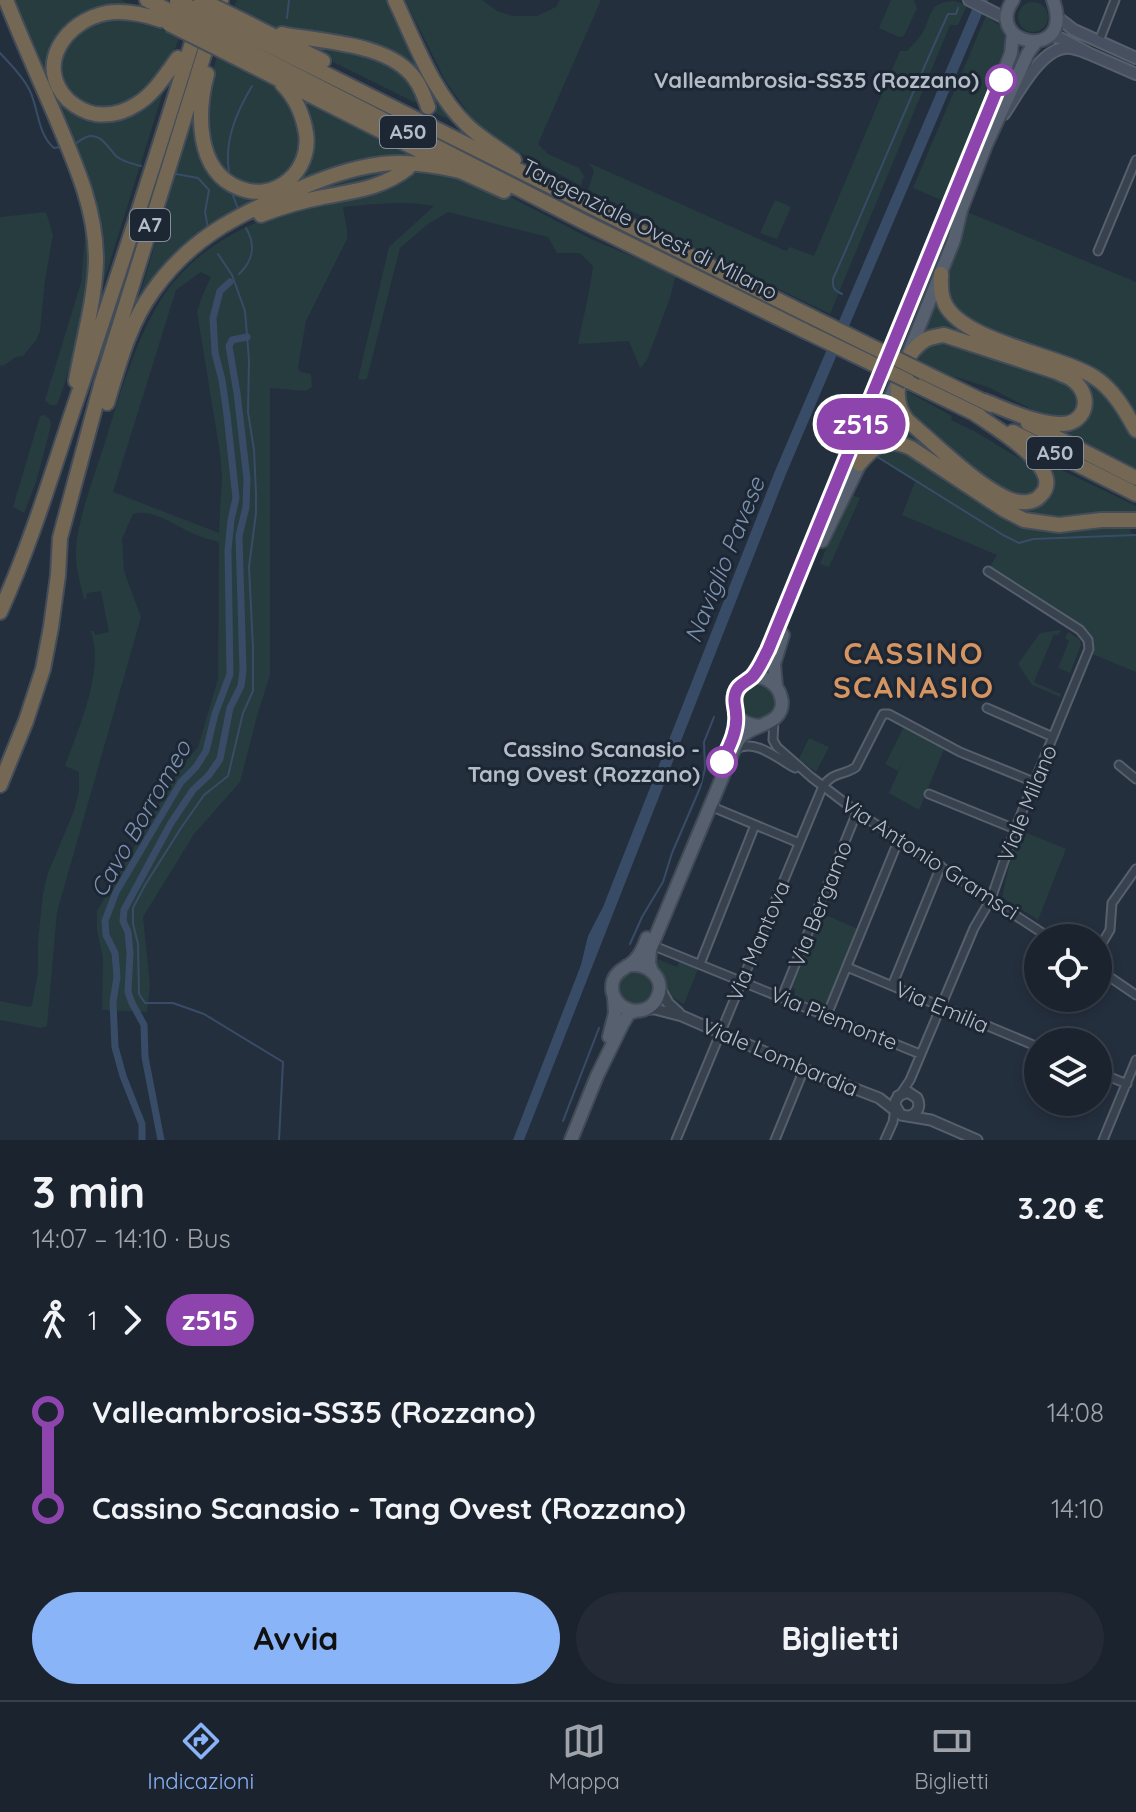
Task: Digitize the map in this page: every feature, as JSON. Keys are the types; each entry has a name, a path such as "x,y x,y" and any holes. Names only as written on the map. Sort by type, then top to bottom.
{"highway":[{"path":"6,0 76,164 93,223 95,283 70,420"},
{"path":"123,0 172,12 236,37 264,31 358,47 385,55 408,70 428,107"},
{"name":"Tangenziale Ovest di Milano","path":"147,0 236,37 560,191 905,375 1136,478"},
{"path":"201,0 236,37 269,74 284,86 297,105 306,133 306,153 298,171 274,189 252,191 235,186 217,171 201,129 203,88 229,0"},
{"name":"A7","path":"98,341 108,286 178,58 201,0"},
{"name":"A7","path":"0,612 20,569 98,341 201,0"},
{"name":"A7","path":"0,785 43,669 58,575 60,538 106,371 221,0"},
{"path":"395,0 448,102 470,127 560,191"},
{"path":"172,12 104,13 82,22 67,33 59,45 55,60 57,83 66,98 76,106 90,113 109,114 127,110 145,99 178,58"},
{"path":"264,31 515,161"},
{"name":"Tangenziale Ovest di Milano","path":"236,37 582,221 923,372 979,407 1136,494"},
{"path":"269,74 460,171 582,221"},
{"path":"107,403 127,339 151,294 177,262 213,230 256,207 342,172 404,163 460,171"},
{"path":"85,452 131,346 153,305 187,264 219,238 254,217 373,187 397,177 408,168"},
{"path":"941,274 941,293 956,318 992,338 1095,378 1119,401 1136,430"},
{"path":"944,335 1057,372 1074,381 1082,391 1085,405 1082,415 1075,422 1061,424 979,407 1039,464 1047,479 1046,489 1040,497 1030,502 1005,497 971,474 902,414 897,400 899,383 917,347 928,338 944,335"},
{"path":"859,464 876,447 898,443 911,448 1024,520 1059,525 1136,520"}],"main road":[{"path":"751,679 768,650 1003,74 1011,53 1013,33 1007,19 1012,0"},
{"path":"971,1 1007,19"},
{"path":"776,686 776,654 991,133 1028,53 1036,42 1049,35 1056,24 1052,1"},
{"path":"1057,17 1074,30 1136,58"},
{"path":"1013,33 1024,40 1036,42"},
{"path":"1049,35 1136,74"},
{"path":"991,133 1041,61 1055,50 1068,47 1090,54"},
{"path":"822,541 905,375 954,240 961,210"},
{"path":"571,1140 597,1076 629,1013 655,1001 659,993 659,985 649,963 650,950 732,754 743,735 774,719 781,707 780,692 764,679 743,682 734,696 735,730 731,743 647,940 636,960 615,978 615,1017 597,1076"},
{"path":"736,713 746,723 760,726"},
{"path":"627,966 642,965 652,972"},
{"path":"613,994 626,1009 640,1010"}],"street":[{"path":"1099,41 1115,0"},
{"path":"1098,251 1136,160"},
{"name":"Viale Milano","path":"891,1127 897,1105 974,928 991,899 1015,829 1088,653 1088,640 1080,630 988,571"},
{"path":"987,708 1053,737"},
{"path":"823,786 830,778 856,767 885,713 960,752 1034,782"},
{"name":"Via Antonio Gramsci","path":"774,719 773,740 777,747 811,777 857,812 1029,924"},
{"name":"Via Antonio Gramsci","path":"732,754 740,746 756,746 811,777"},
{"path":"1119,765 1136,779"},
{"name":"Via Mantova","path":"676,1140 823,786"},
{"path":"929,794 1015,829"},
{"path":"710,806 799,843"},
{"name":"Via Bergamo","path":"782,997 857,812"},
{"path":"700,964 755,825"},
{"path":"827,1015 899,839"},
{"path":"892,986 941,866"},
{"path":"1110,924 1112,903 1136,869"},
{"name":"Via Piemonte","path":"659,948 920,1054"},
{"name":"Via Emilia","path":"847,967 1024,1041"},
{"path":"1112,979 1136,995"},
{"name":"Viale Lombardia","path":"659,985 665,1000 682,1016"},
{"name":"Viale Lombardia","path":"640,1010 655,1009 682,1016 897,1105"},
{"path":"1103,1140 1136,1060"},
{"path":"775,1140 804,1069"},
{"path":"912,1076 913,1088 924,1113 931,1120"},
{"path":"1112,1078 1127,1084"},
{"path":"918,1099 910,1093 897,1105 903,1116 931,1120 977,1140"},
{"path":"885,1140 900,1118 918,1110 918,1099"}],"green space":[{"path":"10,0 121,0 129,4 128,7 90,13 50,63 87,118 164,89 103,284 98,282 97,225"},
{"path":"237,0 392,0 456,123 431,111 404,61 274,28 232,11"},
{"path":"405,0 482,0 497,11 512,16 537,16 556,7 560,0 601,0 538,144 548,154 579,168 584,176 581,186 479,128 446,82"},
{"path":"891,0 914,0 917,8 904,36 899,37 879,28"},
{"path":"954,1 967,5 958,25 950,25 830,314 675,239 648,219 588,190 594,171 589,163 786,251 790,247 814,256 900,51 907,51 918,38 936,6"},
{"path":"1033,2 1044,6 1048,17 1044,28 1033,32 1022,28 1018,17 1022,6"},
{"path":"132,15 181,33 168,67 143,96 106,110 81,104 65,86 60,69 60,55 73,32 98,19"},
{"path":"986,16 1003,28 1005,46 944,201 913,188"},
{"path":"293,42 379,57 409,78 422,106"},
{"path":"218,53 266,76 279,88 294,110 301,128 301,157 285,178 260,187 235,181 221,168 209,144 205,100"},
{"path":"293,90 414,149 408,158 373,160 217,223 125,333 142,288 196,106 204,156 257,196 309,159"},
{"path":"69,156 87,214 91,268 85,314 73,359 58,403 50,405 45,400 81,283 86,225 64,157"},
{"path":"403,167 383,179 284,201 336,176"},
{"path":"413,168 430,168 493,188 591,239 676,275 647,360 640,368 629,341 578,344 593,266 580,253 557,253 548,237 448,212 400,248 367,378 358,379 389,247 434,206 400,203 343,207 347,239 306,321 298,367 300,372 311,374 312,387 306,391 270,388 270,675 240,782 194,834 143,917 150,985 147,1012 102,1010 103,958 97,930 97,911 179,770 198,747 218,679 219,542 157,516 141,513 133,514 122,539 124,571 141,617 57,912 47,1026 41,1028 0,1020 0,1001 32,1005 38,973 43,894 79,791 79,772 65,766 92,684 95,656 91,631 95,635 109,632 101,591 87,593 84,599 76,545 87,498 122,388 148,323 171,285 189,266 229,236 300,205","holes":["201,272 211,277 197,312 220,453 219,533 113,492 176,290"]},
{"path":"775,200 791,207 777,239 760,233"},
{"path":"965,211 1136,282 1136,422 1120,396 973,324 952,305 945,279"},
{"path":"46,212 53,235 40,331 23,356 3,366 0,365 0,217"},
{"path":"938,294 947,313 1073,370 1102,387 1125,416 1136,437 1136,468 1060,431 1076,424 1080,381 921,335"},
{"path":"940,339 1059,376 1079,393 1081,406 1070,418 1049,418 988,387 949,375 915,359 922,349"},
{"path":"903,389 1032,466 1042,482 1033,495 1017,497 992,485 908,416"},
{"path":"892,404 1001,499 1042,499 1047,463 1136,506 1136,515 1070,520 1032,518 915,447 877,441"},
{"path":"45,415 51,426 24,513 13,507 40,416"},
{"path":"904,448 1007,515 1132,522 1130,532 1136,535 1136,672 1092,654 1092,637 1086,630 989,568 997,555 902,515 915,482 874,456 876,451"},
{"path":"848,493 860,498 829,567 820,564"},
{"path":"1061,630 1058,635 1054,634 1034,682 1061,694 1060,697 1032,685 1018,664 1040,633"},
{"path":"1068,632 1079,639 1081,645 1070,673 1058,668 1069,641 1065,638"},
{"path":"758,686 770,690 774,702 770,714 758,718 746,714 742,702 746,690"},
{"path":"904,727 944,749 919,810 889,793 904,759 898,771 885,764"},
{"path":"809,738 829,747 816,772 799,759"},
{"path":"1022,831 1066,849 1038,920 1002,897 1010,861"},
{"path":"821,913 858,929 822,1008 795,997 795,989 790,987"},
{"path":"655,958 677,967 679,962 698,969 684,1004 668,995"},
{"path":"635,972 646,977 651,988 646,999 635,1004 624,999 619,988 624,977"}],"water":[{"path":"976,0 988,0 786,474 524,1140 513,1140 581,965 588,936 603,907 775,471"}],"waterway":[{"name":"Cavo Borromeo","path":"287,18 289,0"},
{"path":"842,294 834,288 833,279 948,14 956,14 958,8"},
{"path":"0,53 29,89 44,136 54,148 60,147"},
{"name":"Cavo Borromeo","path":"229,172 228,149 233,128 252,86"},
{"path":"73,145 86,137 95,137 119,158 141,166"},
{"path":"176,174 198,178 209,190 205,212 208,228"},
{"name":"Cavo Borromeo","path":"232,193 239,211"},
{"name":"Cavo Borromeo","path":"239,274 252,252 246,228"},
{"path":"218,254 232,275 245,311 249,360 248,412 256,493 249,567 253,691 243,713 228,776 204,795 181,828 133,908 133,924 138,944 139,994 145,1003 173,1003 204,1014 283,1062 279,1140"},
{"name":"Cavo Borromeo","path":"142,1140 142,1124 115,1047 113,1002 117,977 115,953 106,935 105,921 116,892 181,782 206,751 215,714 230,674 228,550 236,498 222,380 215,353 213,318 220,291 230,282"},
{"path":"161,1140 145,1057 144,1025 128,992 130,953 128,932 123,921 124,910 171,823 193,790 220,759 230,708 241,686 239,536 246,507 247,479 229,346 232,340 247,337"},
{"path":"876,456 1019,543 1033,539 1136,535"},
{"path":"630,944 663,882 700,788 705,769 704,742 714,717"},
{"path":"563,1121 599,1028"}],"bus line":[{"name":"z515","path":"722,762 735,730 734,696 743,682 751,679 758,670 768,650 1001,80"}],"place":[{"name":"Valleambrosia-SS35 (Rozzano)","path":"1001,80"},
{"name":"Cassino Scanasio - Tang Ovest (Rozzano)","path":"722,762"}],"district":[{"name":"CASSINO SCANASIO","path":"914,671"}],"water label":[{"name":"Naviglio Pavese","path":"725,560"}]}
